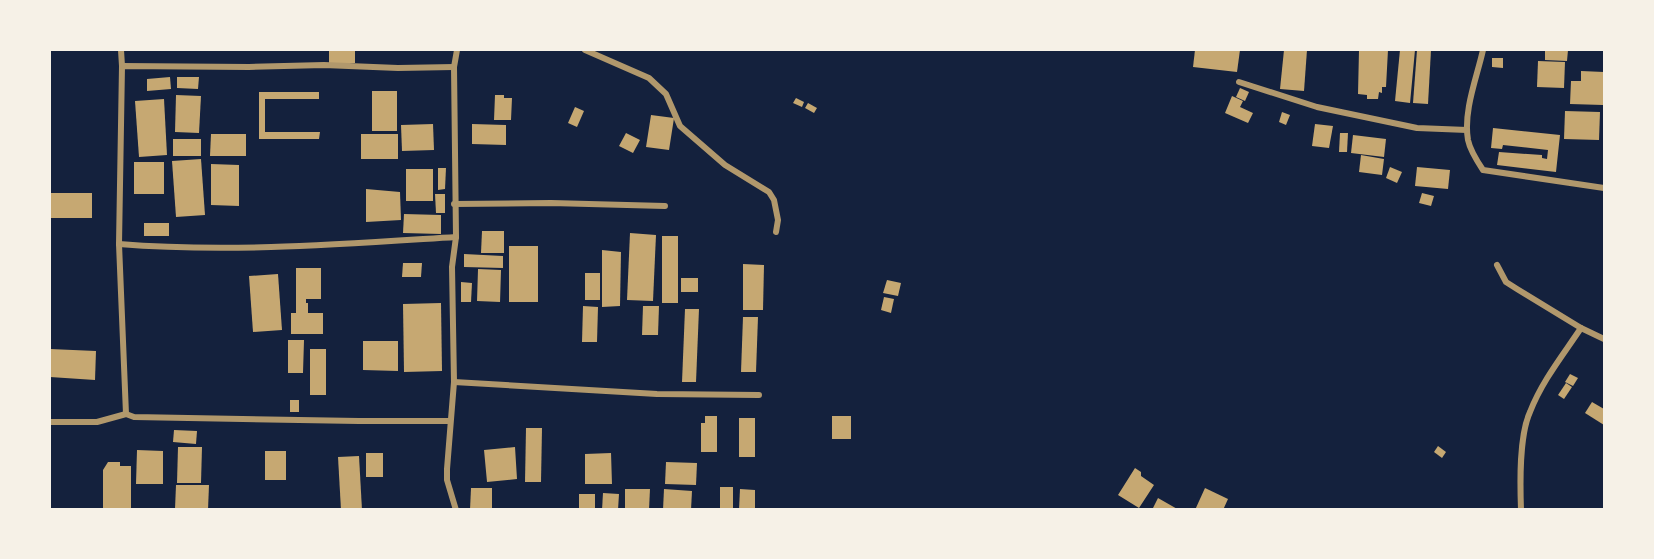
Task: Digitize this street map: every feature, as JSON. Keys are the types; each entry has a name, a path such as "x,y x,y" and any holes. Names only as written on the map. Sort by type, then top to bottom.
{"street":[{"path":"121,50 119,244 126,414"},
{"path":"456,510 447,480 454,382 452,267 456,237 454,67 457,50"},
{"path":"585,50 649,78 666,94 680,126 724,165 769,192 774,200 778,220 776,231"},
{"path":"1483,50 1468,112 1467,130 1468,142 1483,170 1605,188"},
{"path":"122,66 249,67 324,64 398,68 454,67"},
{"path":"1239,82 1317,107 1417,128 1467,130"},
{"path":"454,204 551,203 665,206"},
{"path":"119,244 154,247 281,246 456,237"},
{"path":"1497,265 1506,282 1516,289 1581,328 1605,339"},
{"path":"1521,510 1523,445 1529,413 1544,383 1581,328"},
{"path":"454,382 657,394 759,395"},
{"path":"50,422 97,422 126,414 134,417 450,421"}],"building":[{"path":"329,50 355,50 355,63 329,64"},
{"path":"1195,50 1240,50 1237,72 1193,67"},
{"path":"1284,50 1307,50 1304,91 1280,89"},
{"path":"1359,50 1388,50 1386,87 1382,87 1382,93 1379,92 1378,99 1367,99 1367,95 1358,94"},
{"path":"1400,50 1415,50 1410,103 1395,101"},
{"path":"1417,50 1431,50 1428,104 1413,103"},
{"path":"1545,50 1568,50 1567,61 1545,60"},
{"path":"1492,58 1503,58 1503,68 1492,67"},
{"path":"1538,61 1565,62 1564,88 1537,87"},
{"path":"1581,71 1604,72 1603,105 1570,104 1571,81 1581,81"},
{"path":"170,77 171,89 147,91 147,79"},
{"path":"177,77 199,77 198,89 177,88"},
{"path":"1240,88 1249,92 1245,101 1236,97"},
{"path":"372,91 397,91 397,131 372,131"},
{"path":"259,92 319,92 319,99 265,99 265,132 320,132 319,139 259,139"},
{"path":"176,95 201,96 199,133 175,132"},
{"path":"495,95 512,98 511,120 494,120"},
{"path":"1232,96 1243,101 1240,107 1253,113 1248,123 1225,113"},
{"path":"796,98 804,102 802,107 793,103"},
{"path":"164,99 167,155 139,157 135,101"},
{"path":"808,103 817,108 814,113 805,108"},
{"path":"575,107 584,111 577,127 568,123"},
{"path":"1565,111 1600,112 1599,140 1564,139"},
{"path":"1282,112 1290,115 1286,125 1279,122"},
{"path":"651,115 674,118 669,150 646,147"},
{"path":"433,124 434,150 402,151 401,125"},
{"path":"472,124 506,125 506,145 472,144"},
{"path":"1315,124 1333,126 1329,148 1312,146"},
{"path":"1493,128 1560,135 1556,172 1497,165 1499,152 1542,155 1542,158 1547,159 1548,150 1503,145 1502,149 1491,148"},
{"path":"626,133 640,140 633,153 619,146"},
{"path":"1340,133 1348,133 1347,152 1339,152"},
{"path":"211,134 246,134 246,156 210,156"},
{"path":"361,134 398,134 398,159 361,159"},
{"path":"1353,135 1386,139 1384,157 1351,153"},
{"path":"173,139 201,139 201,156 173,156"},
{"path":"1361,155 1384,159 1382,175 1359,172"},
{"path":"201,159 205,215 176,217 172,161"},
{"path":"134,162 164,162 164,194 134,194"},
{"path":"211,164 239,165 239,206 211,205"},
{"path":"1390,167 1402,172 1397,183 1386,178"},
{"path":"1417,167 1450,170 1448,189 1415,186"},
{"path":"438,168 446,168 445,189 438,190"},
{"path":"406,169 433,169 433,201 406,201"},
{"path":"366,189 400,192 401,220 366,222"},
{"path":"50,193 92,193 92,218 50,218"},
{"path":"1422,193 1434,196 1431,206 1419,203"},
{"path":"435,194 445,194 445,213 436,213"},
{"path":"404,214 441,215 441,234 403,233"},
{"path":"144,223 169,223 169,236 144,236"},
{"path":"482,231 504,231 504,253 481,253"},
{"path":"630,233 656,235 653,301 627,300"},
{"path":"662,236 678,236 678,303 662,303"},
{"path":"509,246 538,246 538,302 509,302"},
{"path":"602,250 621,252 620,306 602,307"},
{"path":"464,254 503,256 503,268 464,267"},
{"path":"403,263 422,263 421,277 402,277"},
{"path":"743,264 764,265 763,310 743,310"},
{"path":"296,268 321,268 321,299 306,299 306,303 308,303 308,313 323,313 323,334 291,334 291,313 296,313"},
{"path":"478,269 501,270 500,302 477,301"},
{"path":"585,273 600,273 600,300 585,300"},
{"path":"278,274 282,330 253,332 249,276"},
{"path":"681,278 698,278 698,292 681,292"},
{"path":"887,280 901,283 898,296 883,293"},
{"path":"461,282 472,283 471,302 461,302"},
{"path":"884,297 894,299 891,313 881,310"},
{"path":"441,303 442,371 404,372 403,304"},
{"path":"583,306 598,307 597,342 582,342"},
{"path":"643,306 659,306 658,335 642,335"},
{"path":"685,309 699,309 696,382 682,382"},
{"path":"743,317 758,317 756,372 741,372"},
{"path":"288,340 304,340 303,373 288,373"},
{"path":"363,341 398,341 398,371 363,370"},
{"path":"50,349 96,351 95,380 50,377"},
{"path":"310,349 326,349 326,395 310,395"},
{"path":"1570,374 1578,378 1573,386 1565,382"},
{"path":"1566,383 1572,387 1564,399 1558,395"},
{"path":"290,400 299,400 299,412 290,412"},
{"path":"1592,402 1604,409 1604,425 1585,413"},
{"path":"705,416 717,416 717,452 701,452 701,423 705,423"},
{"path":"832,416 851,416 851,439 832,439"},
{"path":"739,418 755,418 755,457 739,457"},
{"path":"526,428 542,428 541,482 525,482"},
{"path":"174,430 197,431 196,444 173,442"},
{"path":"1438,446 1446,452 1442,458 1434,452"},
{"path":"178,447 202,447 201,483 177,483"},
{"path":"515,447 517,479 487,482 484,450"},
{"path":"137,450 163,451 163,484 136,484"},
{"path":"265,451 286,451 286,480 265,480"},
{"path":"366,453 383,453 383,477 366,477"},
{"path":"611,453 612,484 585,484 585,454"},
{"path":"359,456 362,510 341,510 338,457"},
{"path":"108,462 120,462 120,466 131,466 131,510 103,510 103,470"},
{"path":"666,462 697,463 696,485 665,484"},
{"path":"1135,468 1141,472 1141,476 1154,485 1139,508 1118,495"},
{"path":"176,485 209,485 208,510 175,509"},
{"path":"720,487 733,487 733,510 720,510"},
{"path":"471,488 492,488 492,510 470,510"},
{"path":"1205,488 1228,499 1223,510 1195,510"},
{"path":"625,489 650,489 649,510 625,510"},
{"path":"664,489 692,491 691,510 663,510"},
{"path":"740,489 755,490 755,510 739,510"},
{"path":"603,493 619,494 618,510 602,510"},
{"path":"579,494 595,494 595,510 579,510"},
{"path":"1158,498 1179,510 1152,510"}]}
